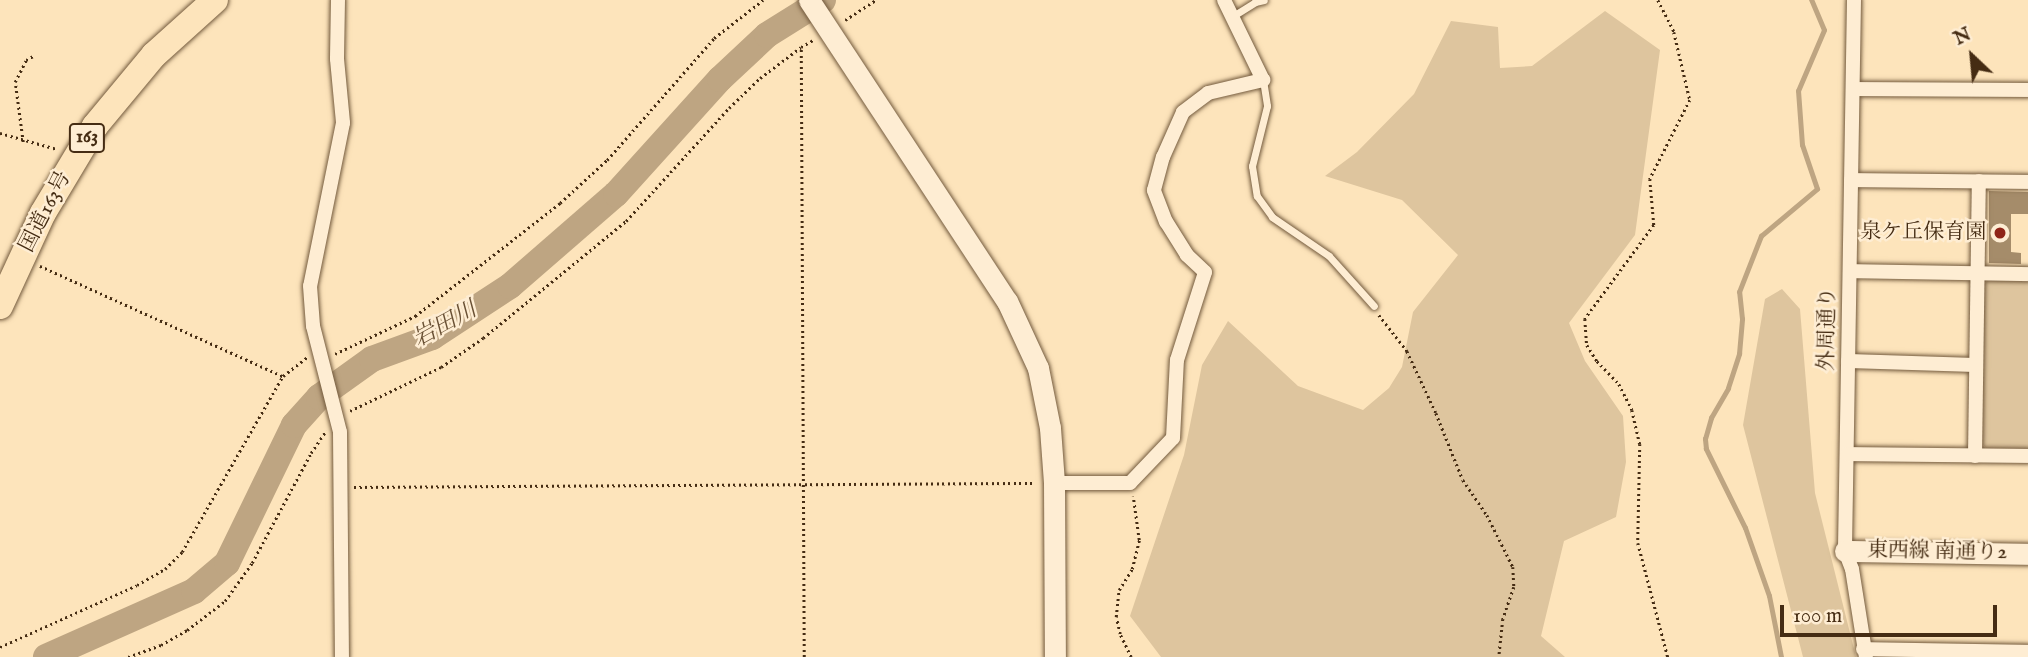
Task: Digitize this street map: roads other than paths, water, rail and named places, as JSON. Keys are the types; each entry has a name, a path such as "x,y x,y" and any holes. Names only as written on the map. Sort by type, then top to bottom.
{"highway":[{"name":"国道163号","path":"0,306 76,155 124,88 154,55 215,0"}],"street":[{"path":"338,0 337,59 343,123 310,286 313,326 337,417 342,657"},
{"path":"809,0 1007,301 1038,368 1050,428 1054,483 1055,657"},
{"path":"1054,483 1130,483 1173,438 1177,360 1205,272 1188,255 1166,222 1154,190 1163,157 1183,112 1208,93 1263,80 1224,0"},
{"name":"外周通り","path":"1854,0 1845,551 1852,569 1864,653"},
{"path":"1853,89 2028,90"},
{"path":"1851,180 2028,182"},
{"path":"1975,456 1979,181"},
{"path":"1850,271 2028,274"},
{"path":"1848,362 1976,365"},
{"path":"1847,454 2028,456"},
{"name":"東西線 南通り2","path":"1845,551 2028,554"},
{"path":"1864,653 2028,652"}],"lane":[{"path":"1233,16 1255,2 1264,0"},
{"path":"1263,80 1267,106 1252,166 1257,196 1272,217 1329,256 1374,306"}],"waterway":[{"name":"岩田川","path":"46,657 194,591 227,563 294,425 319,397 372,359 432,337 510,286 616,194 720,79 767,35 823,0"},
{"path":"1781,657 1769,596 1745,528 1706,449 1705,439 1711,418 1728,388 1739,354 1742,319 1739,292 1761,236 1817,189 1802,145 1798,91 1824,30 1811,0"}],"place":[{"name":"泉ケ丘保育園","path":"2000,233"}]}
